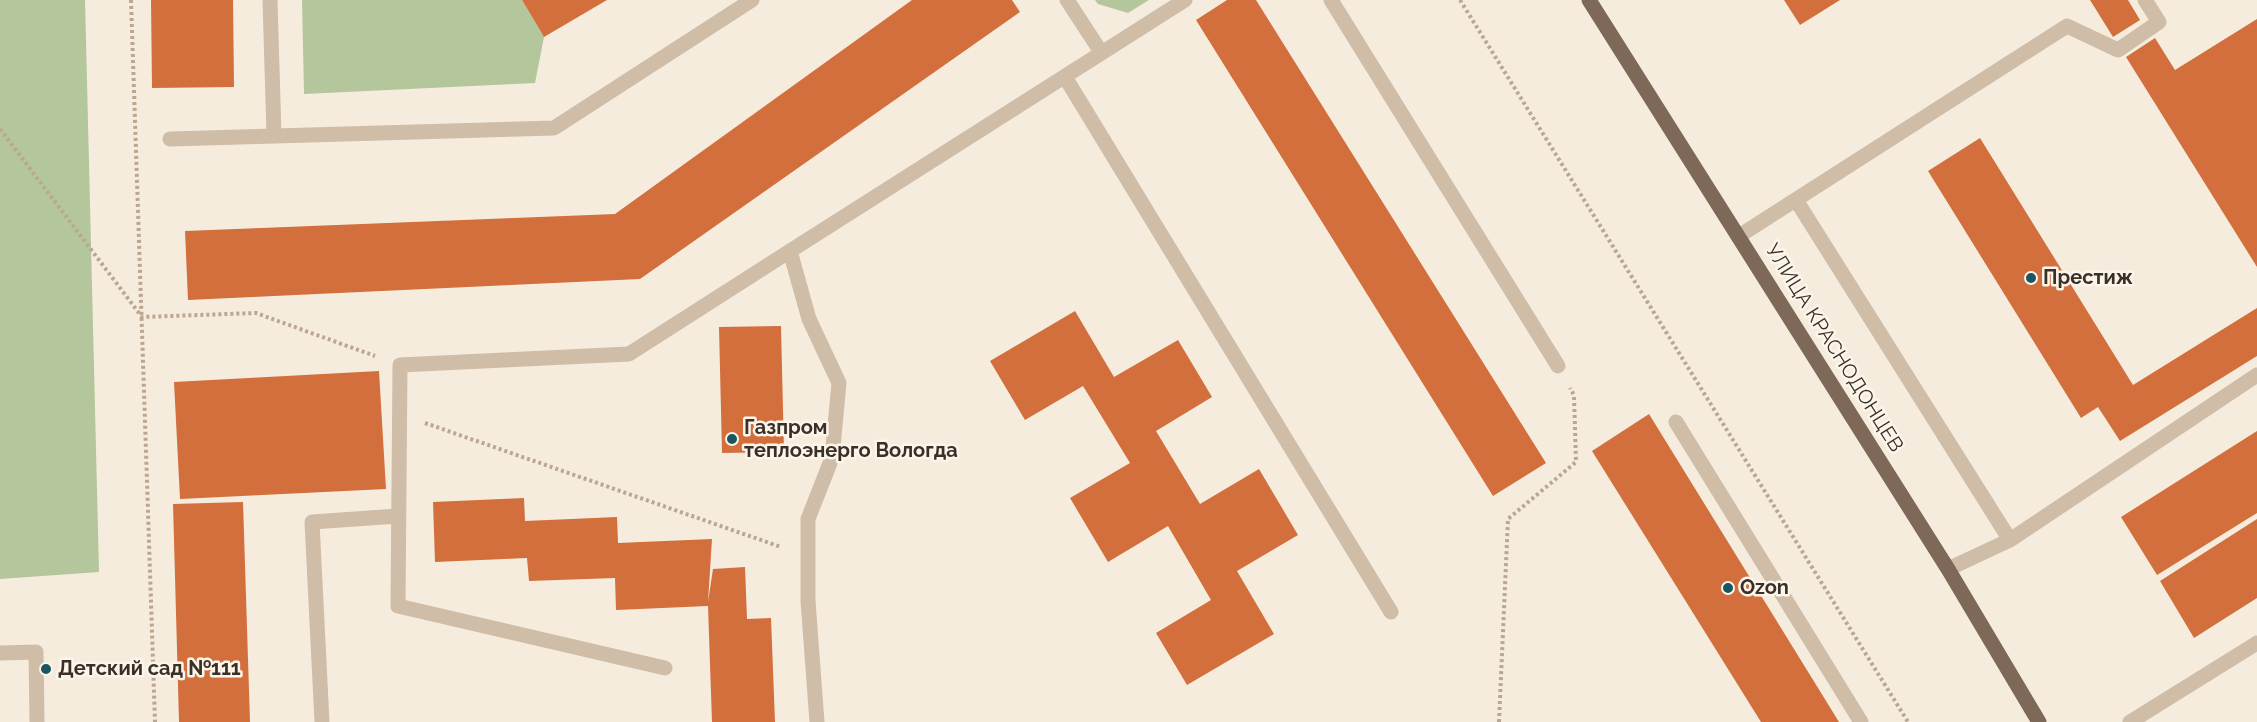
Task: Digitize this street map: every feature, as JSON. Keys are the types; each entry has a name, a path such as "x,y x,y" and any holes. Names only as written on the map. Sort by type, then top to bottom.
{"main road":[{"name":"УЛИЦА КРАСНОДОНЦЕВ","path":"1589,0 1948,569 2039,722"}],"lane":[{"path":"270,0 274,135"},
{"path":"170,139 554,129 752,0"},
{"path":"1067,0 1101,52"},
{"path":"664,668 398,606 399,365 629,354 1185,0"},
{"path":"1331,0 1558,366"},
{"path":"1738,236 2067,26 2118,50 2159,22 2145,0"},
{"path":"1065,77 1391,612"},
{"path":"1796,200 2010,540"},
{"path":"790,251 808,319 839,383 832,458 808,519 808,601 817,722"},
{"path":"1948,569 2010,540 2257,375"},
{"path":"1676,422 1861,722"},
{"path":"322,722 312,522 398,516"},
{"path":"2130,722 2257,643"},
{"path":"0,653 36,652 37,722"}],"path":[{"path":"131,0 155,722"},
{"path":"1460,0 1908,722"},
{"path":"0,129 142,316"},
{"path":"142,316 256,313 399,365"},
{"path":"1499,722 1508,519 1576,462 1574,395 1558,366"},
{"path":"399,414 808,556"}],"green space":[{"path":"0,0 85,0 99,572 0,579"},
{"path":"302,0 522,0 544,37 535,83 304,94"},
{"path":"1095,0 1149,0 1128,13 1098,4"}],"building":[{"path":"151,0 233,0 234,87 152,88"},
{"path":"522,0 607,0 544,37"},
{"path":"912,0 1012,0 1020,12 640,279 188,300 185,231 615,214"},
{"path":"1227,0 1256,0 1546,463 1493,496 1196,20"},
{"path":"1784,0 1840,0 1800,25"},
{"path":"2090,0 2128,0 2140,20 2113,37"},
{"path":"2257,19 2257,267 2126,57 2155,38 2175,70"},
{"name":"Престиж","path":"1980,138 2133,385 2257,308 2257,356 2120,441 2098,407 2081,418 1928,171"},
{"path":"1075,311 1114,377 1178,340 1212,397 1156,431 1200,504 1259,469 1298,535 1237,571 1274,634 1187,685 1156,633 1211,600 1168,526 1108,562 1070,498 1130,463 1083,386 1025,420 990,361"},
{"path":"781,326 784,452 722,453 719,327"},
{"path":"379,371 386,489 180,499 174,382"},
{"path":"1649,414 1839,722 1761,722 1592,451"},
{"path":"2257,431 2257,513 2157,575 2121,517"},
{"path":"524,498 525,521 617,517 618,543 712,539 708,602 713,569 745,567 747,619 771,618 775,722 712,722 708,606 616,610 615,578 529,581 527,558 435,562 433,502"},
{"path":"243,502 250,722 179,722 173,504"},
{"path":"2257,519 2257,598 2194,638 2160,581"}],"place":[{"name":"Престиж","path":"2031,278"},
{"name":"Газпром теплоэнерго Вологда","path":"732,439"},
{"name":"Ozon","path":"1728,588"},
{"name":"Детский сад №111","path":"46,669"}]}
